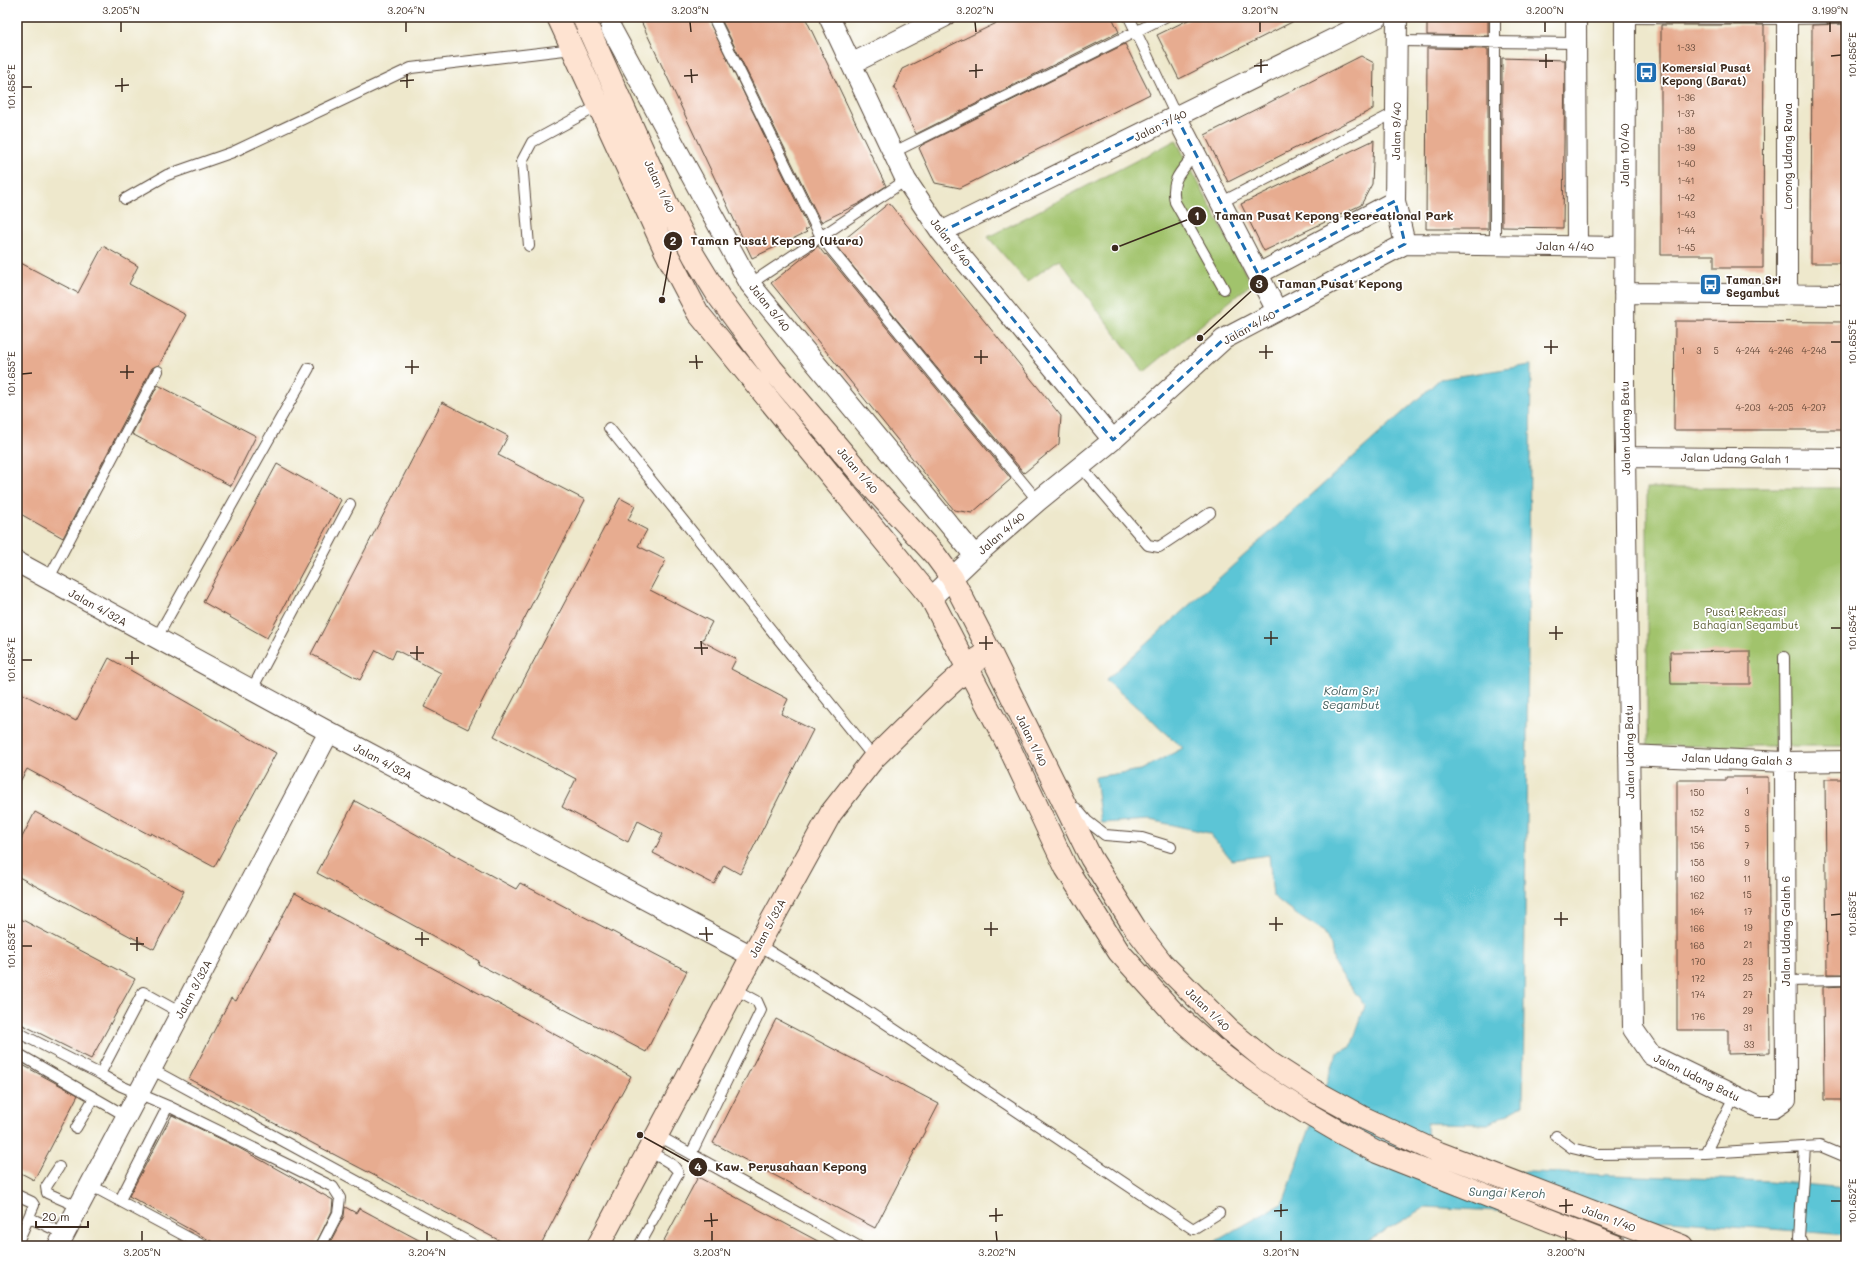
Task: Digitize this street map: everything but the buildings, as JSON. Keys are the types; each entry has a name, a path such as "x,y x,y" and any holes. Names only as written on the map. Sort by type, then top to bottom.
{"main road":[{"name":"Jalan 1/40","path":"558,17 666,252 698,313 931,598 968,667 1066,868 1119,952 1173,1012 1212,1047 1255,1080 1340,1133 1377,1152 1615,1246"},
{"name":"Jalan 1/40","path":"583,17 607,25 666,202 694,256 719,297 772,369 872,486 935,555 952,578 1091,858 1135,928 1162,964 1229,1030 1267,1061 1309,1088 1362,1118 1439,1153 1673,1243"},
{"name":"Jalan 5/32A","path":"598,1246 755,950 831,813 874,758 939,694 989,650"}],"street":[{"name":"Jalan 5/40","path":"829,17 906,180 941,232 1113,440"},
{"path":"851,64 944,17"},
{"name":"Jalan 7/40","path":"941,232 1378,17"},
{"name":"Jalan 9/40","path":"1397,17 1395,201 1405,244"},
{"path":"1576,17 1577,246"},
{"name":"Jalan 10/40","path":"1624,294 1625,17"},
{"name":"Lorong Udang Rawa","path":"1787,18 1787,295"},
{"path":"573,49 607,25"},
{"name":"Jalan 3/40","path":"607,25 750,284 975,556"},
{"path":"1176,116 1220,203 1278,311"},
{"path":"1258,274 1395,201"},
{"name":"Jalan 4/40","path":"931,598 975,556 1038,501 1113,440 1224,339 1405,244 1624,247"},
{"path":"1624,294 1846,295"},
{"name":"Jalan Udang Batu","path":"1624,294 1633,1029 1651,1055 1758,1107 1774,1107 1786,1100"},
{"name":"Jalan Udang Galah 1","path":"1625,457 1846,459"},
{"name":"Jalan 4/32A","path":"17,562 251,691 755,950"},
{"name":"Jalan 3/32A","path":"61,1240 329,732"},
{"name":"Jalan Udang Galah 3","path":"1629,755 1785,762 1846,761"},
{"name":"Jalan Udang Galah 6","path":"1785,762 1786,1100"}],"lane":[{"path":"713,17 821,237 1038,501"},
{"path":"1129,17 1176,116"},
{"path":"892,153 1165,17"},
{"path":"1494,245 1495,17"},
{"path":"1625,17 1846,18"},
{"path":"1397,41 1576,43"},
{"path":"125,199 167,175 233,152 411,68 573,49"},
{"path":"529,246 522,161 526,151 532,142 598,106"},
{"path":"1220,203 1396,112"},
{"path":"1195,154 1175,180 1172,190 1175,202 1224,289"},
{"path":"750,284 906,180"},
{"path":"156,639 309,368"},
{"path":"48,580 158,371"},
{"path":"609,428 874,758"},
{"path":"1080,466 1148,545 1159,547 1210,513"},
{"path":"251,691 350,504"},
{"path":"1784,657 1785,762"},
{"path":"1050,777 1087,821 1105,835 1142,838 1171,847"},
{"path":"755,950 858,1005 1193,1229 1219,1213"},
{"path":"1785,981 1846,980"},
{"path":"691,1154 761,1010 757,1002 735,989"},
{"path":"100,1074 143,992 181,1013"},
{"path":"17,1032 121,1086 168,1106 333,1187 340,1198 338,1213 321,1246"},
{"path":"17,1053 79,1087 94,1098 126,1116"},
{"path":"151,1069 476,1246"},
{"path":"1706,1153 1735,1096"},
{"path":"76,1128 94,1098"},
{"path":"120,1200 168,1106"},
{"path":"1556,1136 1572,1148 1597,1154 1706,1153 1820,1146 1846,1157"},
{"path":"652,1143 691,1154 858,1246"},
{"path":"639,1246 678,1174 673,1165 652,1143"},
{"path":"1801,1242 1804,1148"},
{"path":"59,1167 46,1187 47,1192 79,1207"},
{"path":"90,1185 204,1246"},
{"path":"17,1195 32,1202 34,1205 30,1218 17,1244"},
{"path":"30,1218 61,1240"}],"highlighted area":[{"path":"1176,116 1258,274 1395,201 1405,244 1224,339 1113,440 941,232"}],"green space":[{"path":"1176,140 1251,284 1144,372 1059,259 1027,282 988,237"},
{"name":"Pusat Rekreasi Bahagian Segambut","path":"1647,488 1846,488 1846,746 1647,746"}],"water":[{"name":"Kolam Sri Segambut","path":"1531,365 1523,1105 1488,1124 1427,1123 1428,1168 1769,1181 1846,1188 1846,1235 1670,1221 1426,1207 1358,1246 1207,1246 1283,1203 1337,1053 1351,1047 1365,1006 1334,964 1331,946 1324,932 1297,915 1273,896 1269,855 1232,860 1209,833 1150,820 1101,823 1095,777 1141,770 1183,748 1106,680 1440,379"}],"place":[{"name":"Komersial Pusat Kepong (Barat)","path":"1647,73"},
{"name":"Taman Pusat Kepong Recreational Park","path":"1115,248"},
{"name":"Taman Sri Segambut","path":"1711,285"},
{"name":"Taman Pusat Kepong (Utara)","path":"662,300"},
{"name":"Taman Pusat Kepong","path":"1200,338"},
{"name":"Kaw. Perusahaan Kepong","path":"640,1135"}],"water label":[{"name":"Sungai Keroh","path":"1507,1192"}]}
